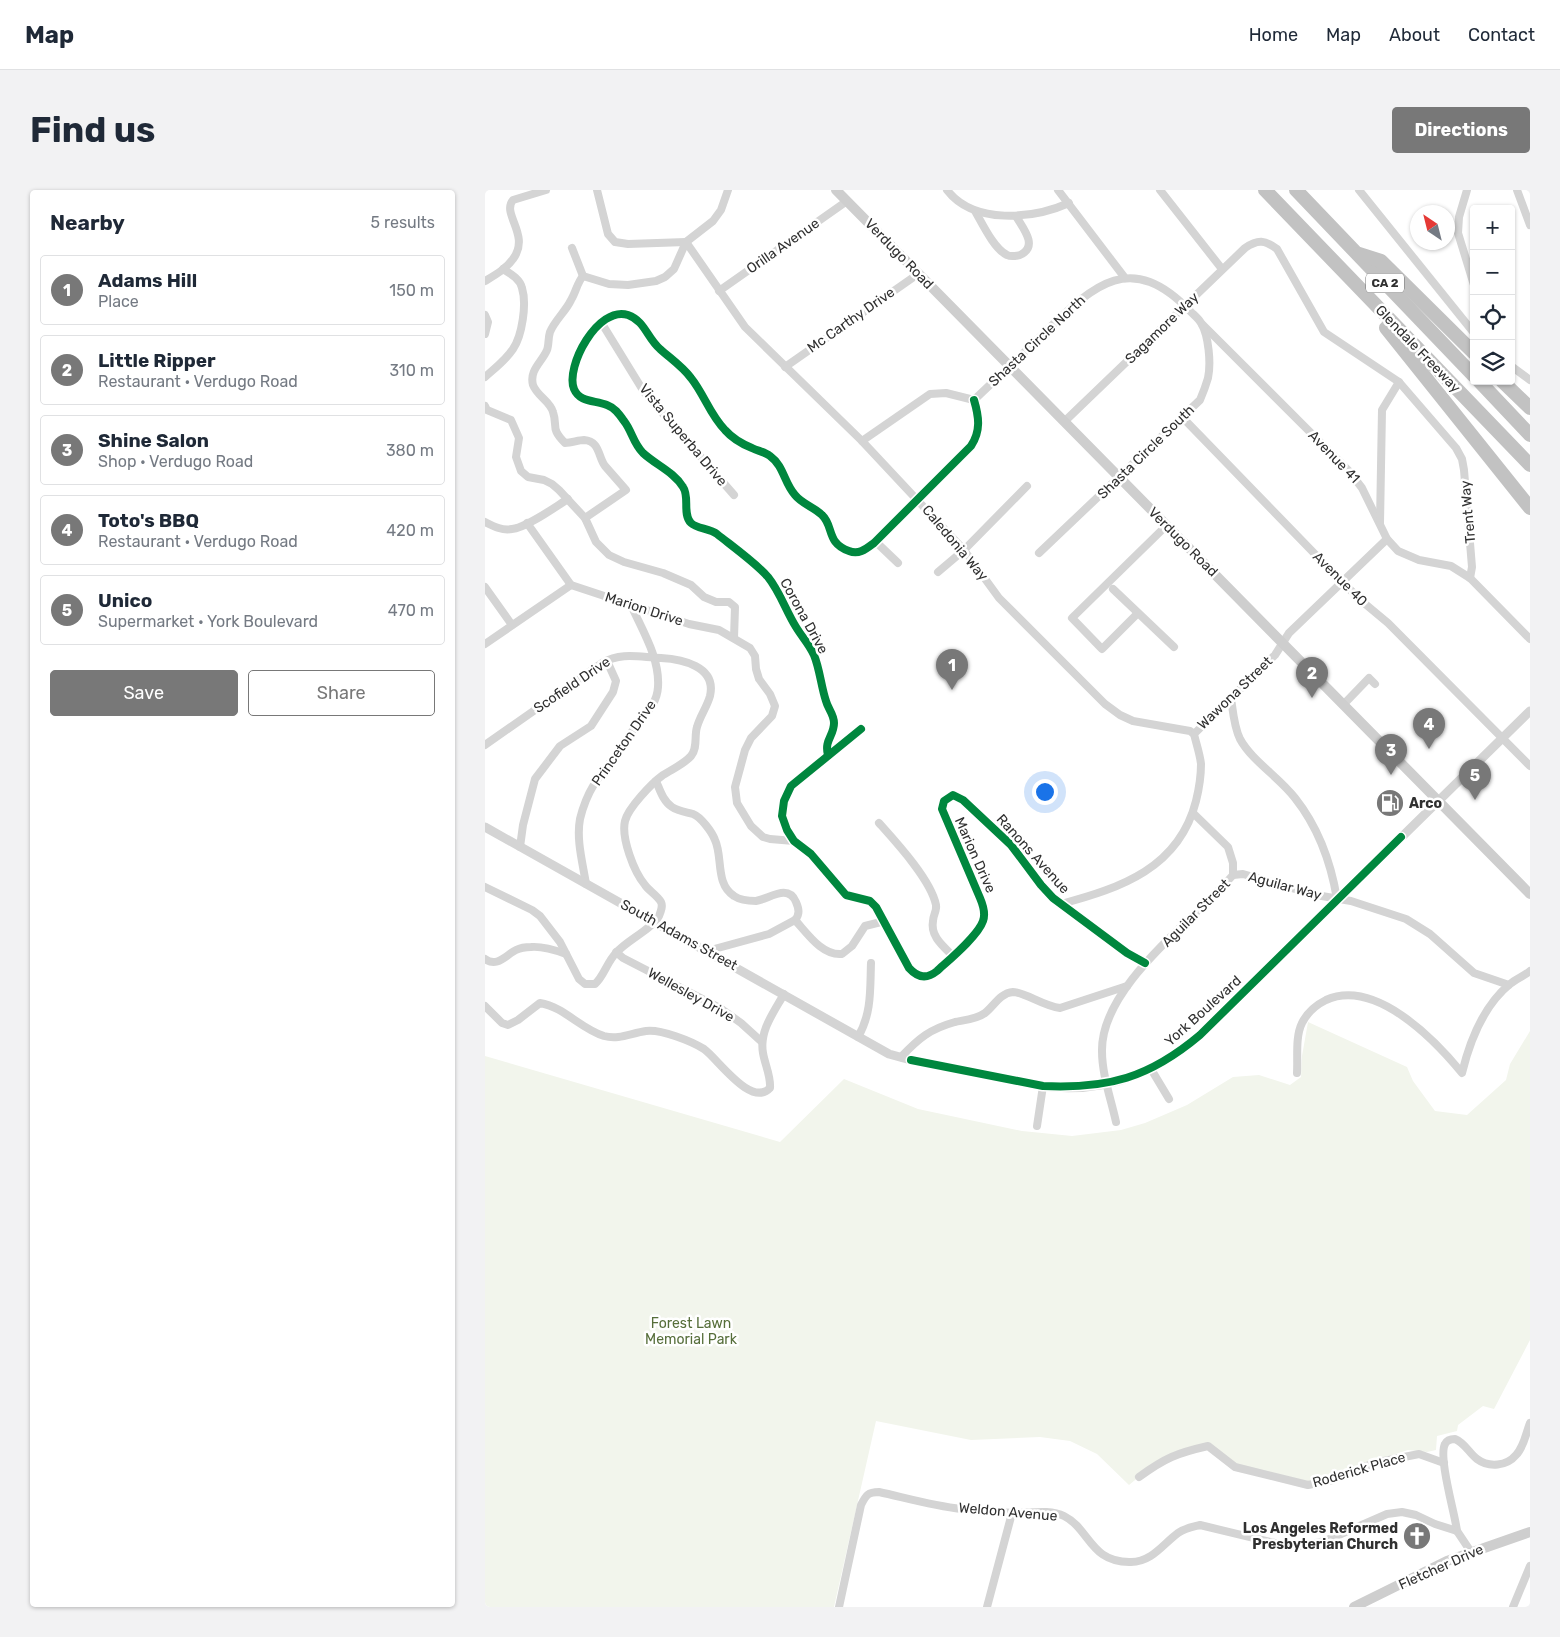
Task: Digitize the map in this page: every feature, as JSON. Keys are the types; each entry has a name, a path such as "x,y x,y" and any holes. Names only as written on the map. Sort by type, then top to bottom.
{"highway":[{"name":"Glendale Freeway","path":"1265,190 1530,465"},
{"name":"Glendale Freeway","path":"1296,190 1470,372"},
{"path":"1357,254 1381,261 1470,349"},
{"path":"1363,292 1385,326 1530,508"},
{"name":"Glendale Freeway","path":"1483,385 1530,435"},
{"path":"1506,385 1530,408"}],"main road":[{"name":"Verdugo Road","path":"836,190 1530,894"},
{"name":"Fletcher Drive","path":"1354,1607 1447,1561 1530,1532"}],"street":[{"path":"485,281 514,259 519,246 520,236 509,210 509,204 513,200 546,190"},
{"path":"597,190 608,234 615,242 628,244 686,242"},
{"path":"583,276 609,284 628,285 656,281 665,277 674,268 686,242 713,221 721,210 728,190"},
{"path":"947,190 960,202 975,211 1016,216 1045,212 1069,203"},
{"path":"1058,190 1125,278"},
{"path":"1160,190 1222,270"},
{"path":"1467,190 1459,217 1458,233 1470,272"},
{"path":"1517,190 1530,225"},
{"path":"1361,191 1470,328"},
{"name":"Orilla Avenue","path":"719,291 847,201"},
{"path":"975,211 988,234 999,248 1007,255 1015,256 1022,255 1027,250 1029,242 1028,236 1016,216"},
{"name":"Sagamore Way","path":"1065,422 1245,248 1254,242 1261,241 1269,243 1277,249 1324,332 1399,382"},
{"name":"Caledonia Way","path":"686,242 745,327 862,441 918,499 964,550 999,598 1105,704 1120,715 1133,721 1189,731 1194,734"},
{"path":"572,248 583,276"},
{"path":"485,377 503,362 514,348 521,333 523,288 513,275 503,269"},
{"name":"Mc Carthy Drive","path":"785,367 918,274"},
{"path":"583,276 579,281 571,302 553,325 547,350 533,375 533,384 538,394 554,413 557,435 565,443 585,440 593,444 600,452 603,464 626,490 585,518"},
{"name":"Shasta Circle North","path":"974,400 1078,300 1104,283 1125,278 1146,280 1164,287 1185,306"},
{"name":"Shasta Circle South","path":"1039,553 1200,400 1208,378 1209,349 1201,323 1185,306"},
{"path":"601,322 609,317 621,314 630,316 642,323 657,348 681,365 691,377 702,392 711,412 723,429 735,439 768,454 777,462 794,494 802,502 824,516 830,536 837,544 848,551 857,553 864,551 876,542 971,446 977,437 978,413 974,400 946,392 930,394 862,441"},
{"path":"485,315 488,322 485,334"},
{"name":"Vista Superba Drive","path":"601,322 644,392 734,495"},
{"name":"Corona Drive","path":"601,322 593,329 585,342 576,364 572,385 576,394 585,400 607,405 617,411 629,427 637,447 685,488 689,520 693,526 714,532 769,578 797,630 808,643 814,657 827,705 833,714 833,731 827,740 828,755"},
{"name":"Avenue 41","path":"1201,323 1349,471 1362,488 1387,539 1398,551 1419,560 1451,566 1470,578 1530,639"},
{"path":"1515,369 1530,380"},
{"path":"1380,525 1382,410 1399,382"},
{"name":"Trent Way","path":"1399,382 1456,448 1462,459 1472,567 1470,578"},
{"path":"485,406 487,410 511,420 519,438 516,457 521,471 528,477 544,480 552,484 569,499 585,518 596,542 609,555 624,562 663,573 691,585 704,597 716,602 729,602 735,607 734,638"},
{"name":"Avenue 40","path":"1183,418 1343,583 1388,623 1530,766"},
{"path":"939,572 964,550 1027,486"},
{"path":"485,522 500,529 513,530 544,515 569,499"},
{"path":"485,644 571,585 527,523"},
{"path":"1138,613 1102,649 1072,618 1166,526"},
{"name":"Wawona Street","path":"1061,904 1088,897 1119,885 1153,867 1172,850 1193,813 1201,774 1201,761 1194,734 1275,655 1289,634 1387,539"},
{"path":"876,542 898,563"},
{"name":"Marion Drive","path":"571,585 689,624 719,630 749,648 755,656 759,679 770,694 775,706 772,716 751,738 745,750 735,787 737,803 751,826 763,837 770,840 794,841 811,854 846,896 870,901 885,921 909,968 914,974 923,977 931,976 953,956 975,933 983,921 984,908 942,809 944,800 953,795"},
{"path":"485,587 512,625"},
{"path":"1113,589 1174,647"},
{"name":"Princeton Drive","path":"586,884 580,838 580,821 592,786 653,704 658,688 655,658 631,605"},
{"name":"Scofield Drive","path":"485,744 611,658 624,656 685,661 697,666 706,675 711,689 710,695 697,728 694,751 687,760 656,781"},
{"path":"520,847 523,825 535,779 560,746 591,726 613,692 616,681 607,661"},
{"path":"1343,705 1369,678 1375,684"},
{"path":"1231,698 1235,724 1247,750 1296,799 1320,838 1337,899"},
{"name":"York Boulevard","path":"872,1044 889,1054 901,1057 1043,1086 1079,1087 1107,1084 1151,1069 1185,1048 1200,1035 1530,711"},
{"path":"794,841 781,816 784,802 791,786 861,729"},
{"path":"485,887 540,916 560,942 579,979 585,984 595,984 616,952 655,922 662,908 661,903 640,878 626,842 624,831 631,808 656,781 667,802 677,810 696,815 715,840 725,887 733,895 743,900 757,901 773,894 788,894 794,898 799,908 798,916 795,920 769,934 707,951"},
{"name":"Ranons Avenue","path":"953,795 963,800 1011,845 1041,885 1061,904 1127,953 1145,963"},
{"name":"Aguilar Street","path":"1145,963 1233,875 1233,864 1228,847 1193,813"},
{"path":"879,823 905,851 927,884 936,906 933,929 936,939 953,956"},
{"name":"South Adams Street","path":"485,827 872,1044"},
{"name":"Aguilar Way","path":"1233,875 1243,874 1307,893 1351,901 1407,919 1430,934 1474,972 1509,985"},
{"path":"795,920 823,948 837,954 842,954 852,946 865,926 885,921"},
{"path":"485,960 489,962 500,961 517,949 533,947 566,954"},
{"name":"Wellesley Drive","path":"616,952 623,958 720,1008 741,1023 762,1042"},
{"path":"858,1037 869,1012 871,963"},
{"path":"1116,1122 1102,1051 1104,1030 1127,986 1145,963"},
{"path":"1297,1073 1301,1024 1312,1009 1319,1004 1342,996 1356,996 1393,1009 1413,1023 1445,1052 1462,1073 1469,1045 1478,1025 1509,985 1530,971"},
{"path":"901,1057 924,1035 945,1025 977,1017 985,1013 1006,994 1014,992 1051,1007 1060,1008 1127,986"},
{"path":"485,1006 502,1023 508,1025 519,1020 540,1003 564,1013 604,1036 614,1038 644,1031 662,1032 703,1049 744,1087 755,1092 765,1092 770,1088 771,1080 762,1042 768,1023 784,994"},
{"path":"1151,1069 1169,1099"},
{"path":"1037,1126 1043,1086"},
{"path":"1471,1552 1457,1531 1444,1463 1443,1446 1450,1439 1461,1441 1477,1459 1484,1463 1499,1465 1516,1456 1530,1423"},
{"name":"Roderick Place","path":"1139,1476 1160,1461 1180,1452 1208,1446 1235,1467 1308,1486 1333,1480 1374,1463 1419,1454 1444,1463"},
{"name":"Weldon Avenue","path":"839,1607 861,1504 866,1495 871,1492 879,1492 959,1509 1013,1513 1052,1513 1064,1516 1105,1556 1118,1561 1132,1562 1146,1559 1164,1547 1177,1534 1187,1528 1199,1525 1279,1544 1303,1546 1325,1541 1387,1514 1402,1512 1416,1515 1457,1531"},
{"path":"987,1607 1013,1513"},
{"path":"1513,1607 1530,1566"}],"green space":[{"name":"Forest Lawn Memorial Park","path":"1308,1022 1407,1067 1413,1081 1435,1111 1467,1115 1506,1080 1510,1064 1530,1031 1530,1340 1494,1409 1483,1406 1458,1425 1457,1431 1437,1436 1436,1450 1427,1452 1408,1450 1308,1483 1235,1465 1213,1447 1152,1466 1129,1485 1097,1454 1070,1441 1040,1437 971,1440 876,1421 834,1607 485,1607 485,1056 780,1142 844,1079 918,1109 1022,1131 1072,1136 1121,1130 1145,1123 1187,1105 1233,1077 1259,1075 1290,1085 1301,1077 1302,1056"}],"cycle path":[{"path":"828,755 827,746 833,731 834,720 824,695 816,661 810,647 792,621 776,589 757,566 717,534 691,523 687,515 686,496 683,487 670,473 643,453 617,412 610,406 584,399 577,394 574,389 573,379 574,367 579,353 595,328 606,319 617,314 628,315 634,318 642,325 656,345 688,374 696,384 715,418 725,430 741,443 766,453 775,460 795,495 826,519 837,544 853,552 862,551 874,543 971,446 978,429 974,400"},
{"path":"861,729 791,786 784,801 782,816 787,830 794,841 811,854 846,895 870,901 876,907 912,971 923,976 937,971 969,941 980,927 984,918 984,909 981,901 942,809 944,801 953,795 963,800 1011,845 1053,898 1127,953 1145,963"},
{"path":"911,1060 1043,1086 1108,1083 1145,1071 1163,1062 1200,1035 1401,837"}],"place":[{"name":"Adams Hill","path":"952,690"},
{"name":"Little Ripper","path":"1312,698"},
{"name":"Toto's BBQ","path":"1429,749"},
{"name":"Shine Salon","path":"1391,775"},
{"name":"Unico","path":"1475,800"},
{"name":"Arco","path":"1390,803"},
{"name":"Los Angeles Reformed Presbyterian Church","path":"1417,1536"}]}
